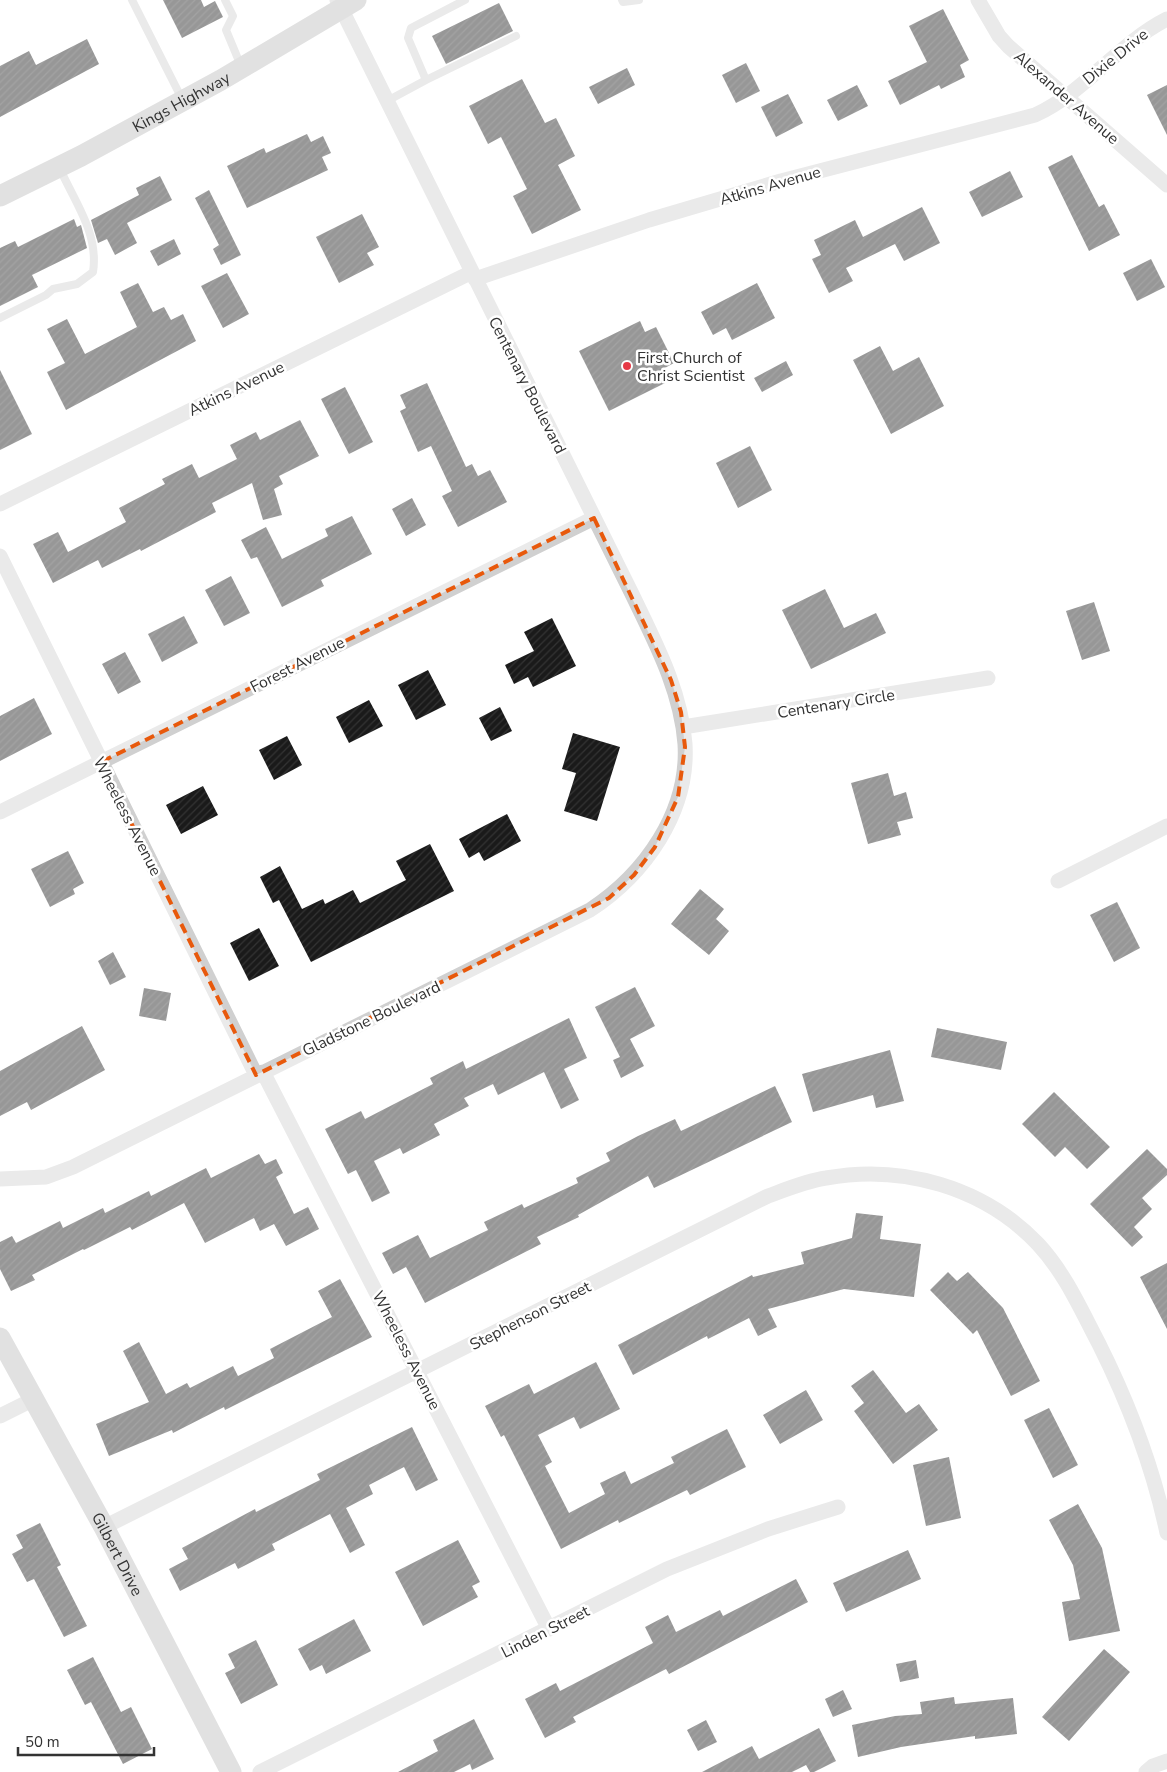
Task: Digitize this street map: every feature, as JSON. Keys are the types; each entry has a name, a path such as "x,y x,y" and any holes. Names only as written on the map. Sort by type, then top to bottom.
{"street":[{"name":"Alexander Avenue","path":"978,0 999,36 1008,46 1167,185"},
{"name":"Kings Highway","path":"0,196 59,167 242,67 345,3"},
{"name":"Centenary Boulevard","path":"345,3 387,101 594,518 671,680 681,712 683,727 685,746 682,779"},
{"name":"Dixie Drive","path":"1065,96 1136,37 1167,19"},
{"name":"Atkins Avenue","path":"0,504 473,275 781,181 1035,115 1054,106 1065,96"},
{"name":"Forest Avenue","path":"0,812 594,518"},
{"name":"Wheeless Avenue","path":"0,556 101,762 260,1073 418,1371 549,1629"},
{"name":"Centenary Circle","path":"683,727 988,678"},
{"name":"Gladstone Boulevard","path":"0,1180 38,1178 73,1167 590,910 609,898 634,875 656,847 671,816 682,779"},
{"path":"1058,881 1167,826"},
{"name":"Stephenson Street","path":"104,1527 768,1196 806,1182 864,1174 901,1175 938,1183 972,1197 1011,1220 1038,1244 1072,1292 1115,1376 1154,1481 1167,1533"},
{"name":"Gilbert Drive","path":"0,1338 104,1527 231,1772"},
{"path":"0,1416 34,1399"},
{"name":"Linden Street","path":"260,1772 693,1559 768,1529 838,1507"},
{"path":"1146,1772 1153,1766 1167,1761"}],"lane":[{"path":"132,0 183,100"},
{"path":"225,0 232,16 226,30 242,67"},
{"path":"426,80 408,38 411,28 465,0"},
{"path":"622,0 623,2 639,0"},
{"path":"387,101 516,36"},
{"path":"0,318 46,295 53,289 77,284 92,272 94,262 92,238 59,167"}],"highlighted area":[{"path":"594,518 671,680 681,712 685,747 678,797 655,847 634,875 609,898 256,1075 101,762"}],"building":[{"path":"163,0 201,0 204,7 215,1 223,17 182,38"},
{"path":"499,3 513,31 446,64 432,36"},
{"path":"943,9 969,60 960,65 965,77 941,89 939,85 900,105 888,81 927,62 909,26"},
{"path":"87,39 99,64 0,117 0,66 29,51 36,65"},
{"path":"746,63 760,91 736,103 722,75"},
{"path":"627,68 635,85 598,104 589,87"},
{"path":"522,79 545,123 556,118 575,156 558,165 581,210 532,234 513,196 527,189 501,137 488,144 469,106"},
{"path":"857,85 868,106 838,121 827,100"},
{"path":"1167,85 1167,135 1147,95"},
{"path":"788,94 803,123 776,137 761,107"},
{"path":"307,134 311,142 323,136 331,153 322,157 328,170 247,208 227,166 264,148 266,153"},
{"path":"1072,155 1099,207 1104,204 1120,235 1089,251 1048,167"},
{"path":"1010,171 1023,197 982,217 969,192"},
{"path":"160,176 172,200 127,223 137,243 115,255 107,239 98,243 91,220 139,195 136,188"},
{"path":"209,190 241,255 221,265 213,249 219,245 195,198"},
{"path":"922,207 940,243 904,261 895,244 846,268 853,281 829,293 812,259 821,255 814,240 855,220 863,237"},
{"path":"362,214 379,247 367,253 374,265 339,283 316,237"},
{"path":"74,219 77,227 81,225 87,248 32,275 38,287 0,306 0,248 15,241 18,247"},
{"path":"174,239 181,254 158,266 150,251"},
{"path":"1151,259 1165,287 1137,301 1123,273"},
{"path":"227,273 249,314 223,328 201,286"},
{"path":"138,283 153,312 164,307 171,320 183,314 196,341 66,410 47,372 65,363 47,329 67,319 85,354 137,327 120,292"},
{"path":"757,283 775,318 732,340 726,328 713,335 701,312"},
{"name":"First Church of Christ Scientist","path":"640,321 645,332 656,327 674,363 663,369 669,381 609,411 579,351"},
{"path":"880,346 893,371 919,357 944,406 891,434 853,360"},
{"path":"786,361 793,375 762,392 754,378"},
{"path":"0,370 32,434 0,450"},
{"path":"427,383 466,467 472,464 478,476 490,470 507,502 458,527 442,496 452,491 431,446 418,452 400,411 406,408 400,395"},
{"path":"345,387 373,442 349,454 321,399"},
{"path":"300,420 319,456 279,476 283,484 274,489 282,515 263,520 252,483 212,503 216,512 141,551 140,549 102,568 98,560 53,583 33,544 58,532 68,552 126,522 119,508 165,484 162,479 192,464 199,478 237,459 230,445 256,432 260,440"},
{"path":"750,446 772,490 738,508 716,463"},
{"path":"412,498 426,525 406,536 392,509"},
{"path":"352,516 372,554 321,580 324,586 282,607 257,557 251,559 241,540 266,527 282,559 328,536 325,529"},
{"path":"231,576 250,613 224,626 205,590"},
{"path":"825,589 844,628 876,613 886,633 811,669 782,610"},
{"path":"1094,602 1110,651 1082,660 1066,611"},
{"path":"184,616 198,643 162,662 148,634"},
{"path":"552,618 576,666 533,687 528,677 514,684 505,665 534,651 524,632"},
{"path":"125,652 141,682 118,694 102,664"},
{"path":"428,670 446,705 416,720 398,685"},
{"path":"34,698 52,734 0,761 0,716"},
{"path":"369,700 383,726 349,743 336,717"},
{"path":"500,707 512,731 491,741 479,718"},
{"path":"573,733 620,747 597,821 564,811 576,773 562,769"},
{"path":"287,736 302,765 274,780 259,750"},
{"path":"888,773 894,796 906,792 913,818 897,822 901,835 868,844 851,783"},
{"path":"203,786 218,815 181,834 166,805"},
{"path":"507,814 521,841 484,861 479,852 469,858 459,839"},
{"path":"430,844 454,891 311,962 279,900 273,903 260,877 280,866 302,909 323,899 325,904 353,890 360,903 406,880 396,861"},
{"path":"68,851 84,883 73,889 75,894 50,907 31,869"},
{"path":"700,889 724,909 716,919 729,931 709,955 671,924"},
{"path":"1117,902 1140,948 1114,962 1090,915"},
{"path":"259,928 279,966 249,981 230,943"},
{"path":"113,952 126,977 110,985 98,961"},
{"path":"635,987 655,1026 630,1039 644,1066 621,1078 613,1060 620,1057 595,1007"},
{"path":"144,988 171,993 166,1021 139,1016"},
{"path":"569,1018 587,1058 564,1069 579,1100 561,1109 544,1072 498,1095 493,1084 464,1098 469,1106 434,1124 440,1135 403,1154 400,1148 374,1161 390,1193 372,1202 356,1170 348,1174 325,1129 361,1111 365,1119 433,1084 430,1078 463,1061 466,1069"},
{"path":"82,1026 105,1070 31,1110 27,1102 0,1116 0,1071"},
{"path":"937,1028 1007,1042 1001,1070 931,1057"},
{"path":"890,1050 904,1101 876,1108 873,1095 813,1112 802,1074"},
{"path":"775,1086 792,1122 654,1188 648,1176 578,1215 579,1217 537,1237 541,1244 425,1303 406,1267 393,1274 382,1253 418,1235 430,1258 488,1230 484,1222 522,1204 524,1208 578,1183 576,1178 610,1161 606,1153 638,1136 675,1119 681,1131"},
{"path":"1054,1092 1110,1147 1087,1169 1065,1147 1055,1157 1022,1124"},
{"path":"1147,1149 1167,1169 1167,1175 1142,1198 1152,1209 1134,1227 1143,1237 1132,1247 1090,1204"},
{"path":"259,1154 265,1164 276,1159 283,1173 276,1177 294,1214 308,1207 319,1229 286,1246 274,1224 260,1231 254,1218 205,1243 184,1203 132,1230 130,1227 83,1249 32,1275 35,1280 11,1291 0,1269 0,1242 12,1236 16,1243 60,1221 63,1228 103,1208 105,1213 149,1191 151,1196 206,1168 211,1178"},
{"path":"856,1213 883,1216 880,1239 921,1244 914,1297 844,1289 768,1309 777,1327 758,1336 749,1318 708,1339 707,1336 633,1375 618,1345 752,1275 753,1277 804,1264 801,1252 852,1238"},
{"path":"1167,1263 1167,1329 1140,1277"},
{"path":"948,1272 957,1281 968,1272 1003,1308 1040,1381 1011,1396 977,1330 973,1334 930,1290"},
{"path":"340,1279 372,1337 225,1410 224,1407 173,1433 172,1430 109,1456 96,1424 149,1402 123,1351 139,1342 166,1394 187,1383 190,1388 233,1366 238,1376 274,1358 270,1349 332,1317 318,1291"},
{"path":"596,1362 620,1409 580,1429 574,1417 538,1435 552,1462 545,1466 569,1513 605,1494 600,1483 625,1471 631,1484 674,1463 671,1457 727,1429 746,1467 690,1495 687,1490 619,1523 618,1520 561,1549 504,1435 501,1437 485,1406 529,1384 534,1394"},
{"path":"873,1370 906,1413 919,1404 938,1430 893,1464 854,1411 864,1403 851,1386"},
{"path":"806,1390 823,1420 780,1444 763,1415"},
{"path":"1049,1408 1078,1465 1053,1478 1024,1420"},
{"path":"412,1427 438,1480 416,1491 404,1467 369,1485 373,1494 346,1508 365,1545 350,1553 330,1514 272,1544 275,1550 238,1569 235,1563 180,1591 169,1569 188,1559 182,1548 255,1509 256,1512 320,1480 317,1474"},
{"path":"949,1457 961,1518 926,1526 913,1465"},
{"path":"1078,1504 1102,1548 1120,1631 1069,1641 1062,1602 1080,1599 1073,1565 1049,1520"},
{"path":"40,1523 61,1565 57,1567 87,1626 64,1637 34,1579 27,1582 12,1554 23,1548 16,1535"},
{"path":"458,1540 480,1582 472,1586 478,1597 423,1626 395,1572"},
{"path":"908,1550 921,1579 846,1612 833,1583"},
{"path":"796,1579 808,1602 669,1674 666,1669 573,1717 576,1722 545,1738 525,1699 556,1683 560,1691 653,1643 645,1627 668,1615 676,1632 720,1610 723,1616"},
{"path":"354,1619 371,1651 326,1674 322,1665 310,1671 298,1649"},
{"path":"256,1640 278,1685 241,1704 225,1673 235,1668 228,1654"},
{"path":"1104,1649 1130,1672 1069,1741 1042,1717"},
{"path":"93,1657 121,1712 131,1707 152,1749 123,1764 91,1702 85,1705 67,1670"},
{"path":"916,1660 919,1678 900,1682 896,1664"},
{"path":"843,1690 852,1709 833,1717 825,1699"},
{"path":"954,1697 955,1704 1013,1698 1017,1734 975,1739 975,1736 901,1747 858,1757 852,1725 895,1716 922,1714 920,1702"},
{"path":"474,1719 494,1759 472,1770 470,1764 454,1772 398,1772 438,1751 433,1740"},
{"path":"706,1720 717,1742 698,1751 687,1730"},
{"path":"819,1728 836,1761 814,1772 810,1772 806,1765 792,1772 702,1772 752,1746 759,1759"}],"place":[{"name":"First Church of Christ Scientist","path":"627,366"}]}
